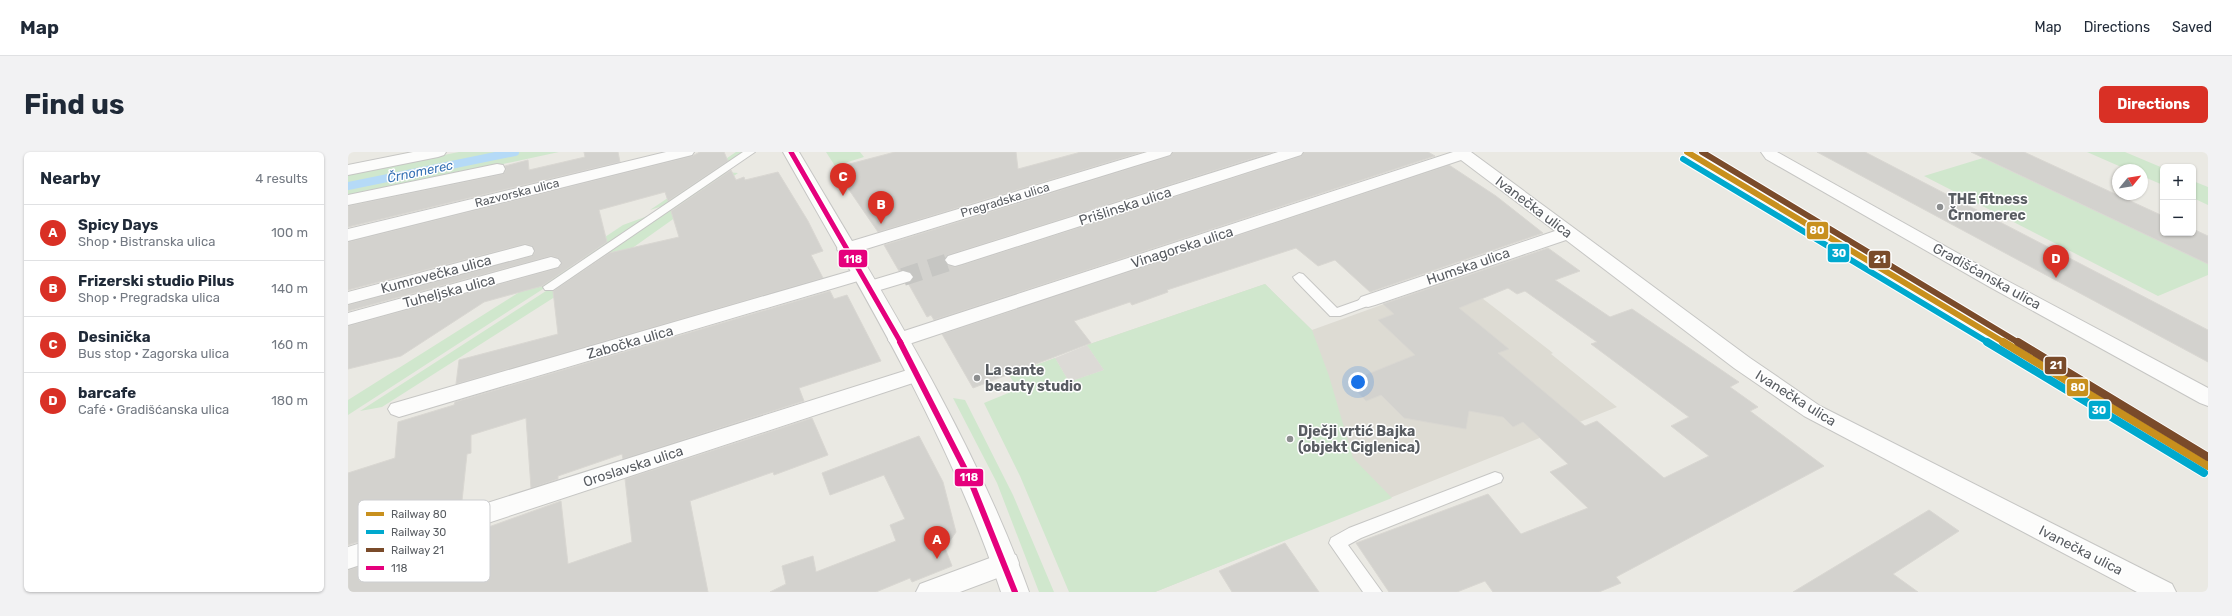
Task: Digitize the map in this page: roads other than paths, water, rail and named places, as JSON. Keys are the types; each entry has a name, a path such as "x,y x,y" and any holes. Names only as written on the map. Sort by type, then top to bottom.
{"street":[{"path":"348,170 438,152"},
{"name":"Razvorska ulica","path":"348,235 686,152"},
{"path":"793,152 846,249 899,340 973,482 1006,562 1015,592"},
{"name":"Pregradska ulica","path":"846,249 1164,152"},
{"name":"Prišlinska ulica","path":"956,260 1295,152"},
{"name":"Gradišćanska ulica","path":"1769,152 1772,156 1995,282 2208,398"},
{"name":"Ivanečka ulica","path":"1463,153 1742,363 1812,411 2162,592"},
{"name":"Vinagorska ulica","path":"899,340 1463,153"},
{"path":"348,200 496,169"},
{"name":"Humska ulica","path":"1368,301 1568,232"},
{"name":"Kumrovečka ulica","path":"348,298 525,251"},
{"name":"Tuheljska ulica","path":"348,319 551,263"},
{"path":"866,281 903,277"},
{"name":"Zabočka ulica","path":"399,409 866,281"},
{"name":"Oroslavska ulica","path":"490,512 917,374"},
{"name":"Oroslavska ulica","path":"348,558 358,555"},
{"path":"930,592 1006,562"}],"lane":[{"path":"550,287 750,152"},
{"path":"1299,277 1335,313 1368,301"},
{"path":"1373,592 1337,543 1495,478"}],"waterway":[{"name":"Črnomerec","path":"348,186 515,152"}],"tunnel":[{"path":"903,277 955,260"}],"rail line":[{"name":"80","path":"1687,152 2208,466"},
{"name":"21","path":"1702,152 2208,457"},
{"name":"30","path":"1683,159 2204,473"}],"place":[{"name":"Desinička","path":"843,196"},
{"name":"THE fitness Črnomerec","path":"1940,207"},
{"name":"Frizerski studio Pilus","path":"881,224"},
{"name":"barcafe","path":"2056,278"},
{"name":"La sante beauty studio","path":"977,378"},
{"name":"Dječji vrtić Bajka (objekt Ciglenica)","path":"1290,439"},
{"name":"Spicy Days","path":"937,559"}]}
